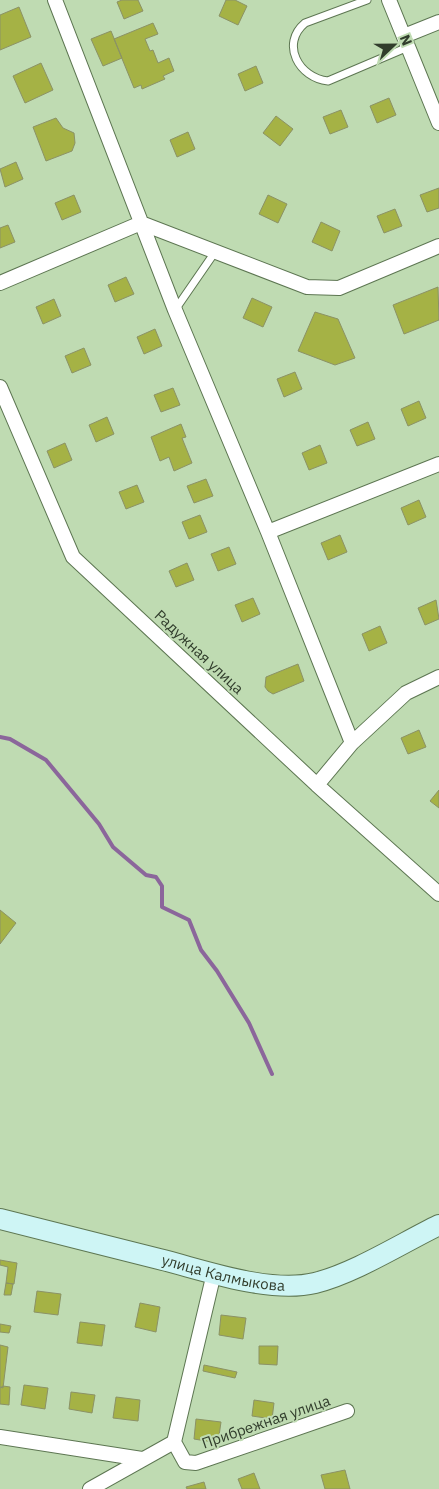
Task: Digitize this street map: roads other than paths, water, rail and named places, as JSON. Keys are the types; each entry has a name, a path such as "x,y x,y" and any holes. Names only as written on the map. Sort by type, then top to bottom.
{"main road":[{"name":"улица Калмыкова","path":"0,1219 214,1273 287,1285 313,1283 334,1277 439,1225"}],"street":[{"path":"55,0 175,310 268,532 352,743"},
{"path":"389,0 439,123"},
{"path":"406,41 439,22"},
{"path":"0,283 141,223 307,287 322,289 338,288 439,246"},
{"name":"Радужная улица","path":"0,387 73,557 317,784 439,894"},
{"path":"268,532 439,464"},
{"path":"317,784 352,743 406,693 439,677"},
{"path":"90,1489 174,1442 214,1273"},
{"name":"Прибрежная улица","path":"174,1442 185,1462 196,1464 347,1411"},
{"path":"0,1438 142,1459"}],"lane":[{"path":"367,0 305,23 297,30 293,40 293,51 299,67 316,80 328,81 406,41"},
{"path":"175,310 215,252"}],"waterway":[{"path":"0,737 10,739 46,760 99,824 113,847 146,875 156,877 162,886 162,907 189,920 201,950 217,971 249,1023 272,1074"}]}
